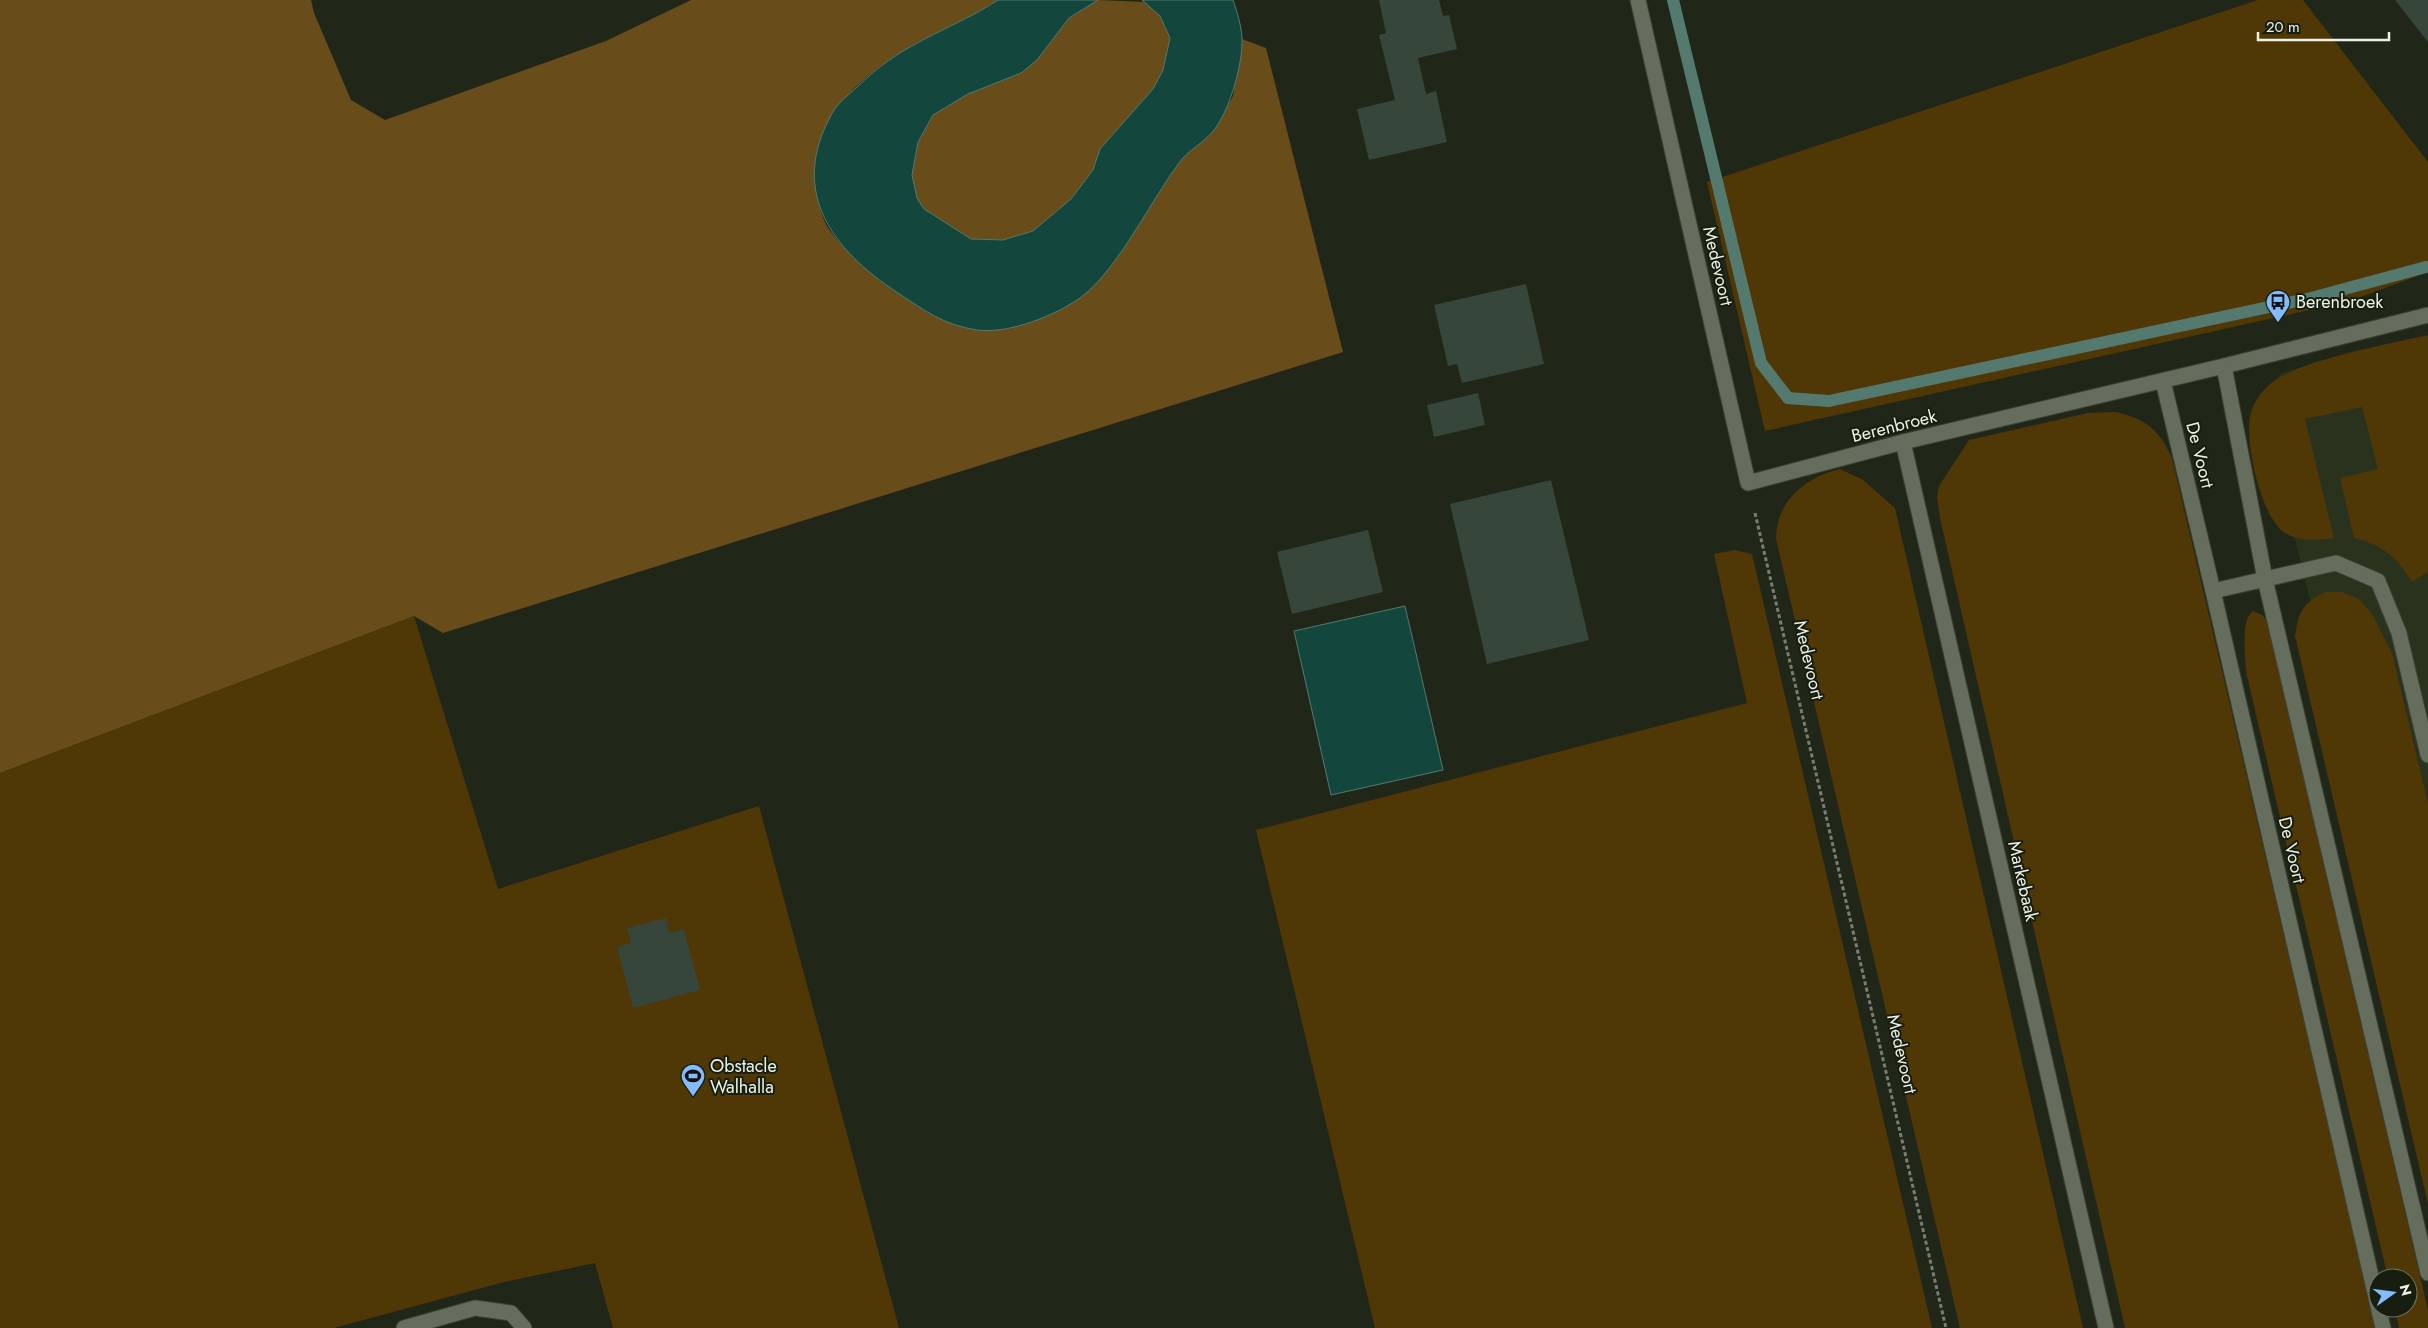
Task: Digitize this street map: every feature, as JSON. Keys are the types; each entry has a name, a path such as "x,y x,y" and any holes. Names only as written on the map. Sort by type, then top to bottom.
{"street":[{"name":"Medevoort","path":"1638,0 1748,483"},
{"name":"Berenbroek","path":"1748,483 1904,442 2163,381 2428,315"},
{"name":"De Voort","path":"2224,366 2265,578 2428,1273"},
{"name":"De Voort","path":"2163,381 2214,590 2383,1328"},
{"name":"Markebaak","path":"1904,442 2106,1328"},
{"path":"2214,590 2336,563 2378,582 2399,633 2428,755"},
{"path":"404,1328 475,1308 512,1313 524,1328"}],"path":[{"name":"Medevoort","path":"1748,483 1946,1328"}],"shaded area":[{"path":"0,0 311,0 314,13 351,100 385,120 606,41 691,0 998,0 977,13 910,47 874,71 841,103 829,122 820,142 815,163 816,186 822,216 831,232 842,245 883,283 1154,200 1180,160 1214,130 1233,96 1242,39 1266,48 1343,352 443,633 414,616 0,773"},
{"path":"1098,0 1146,2 1160,16 1170,38 1163,70 1153,89 1100,149 1093,170 1071,199 1051,218 1033,231 1003,240 971,239 924,209 917,198 912,175 918,142 933,115 968,94 1021,73 1037,60 1069,18"},
{"path":"2258,0 2303,0 2428,162 2428,272 2350,301 1765,431 1707,182"},
{"path":"2428,335 2428,572 2412,582 2400,565 2388,553 2354,538 2340,478 2378,469 2362,407 2305,419 2334,538 2315,540 2296,538 2285,533 2276,525 2262,497 2253,461 2249,429 2251,412 2257,399 2269,385 2282,376 2300,368 2344,354"},
{"path":"2428,337 2428,1074 2261,403 2281,373"},
{"path":"2115,412 2143,422 2162,440 2172,458 2368,1294 2368,1318 2374,1318 2376,1328 2125,1328 1937,498 1939,486 1969,440 2088,413"},
{"path":"1840,469 1863,480 1895,508 2083,1328 1960,1328 1776,539 1777,525 1781,513 1795,493 1816,478"},
{"path":"1735,550 1752,554 1932,1328 1375,1328 1256,830 1747,703 1714,554"},
{"path":"2325,592 2342,592 2359,599 2372,614 2392,653 2428,803 2428,1204 2295,636 2298,620 2303,609 2311,600"},
{"path":"2253,611 2262,615 2267,620 2428,1310 2428,1328 2399,1328 2397,1318 2418,1318 2418,1268 2386,1268 2247,676 2245,631 2249,616"},
{"path":"414,616 498,889 759,806 899,1328 613,1328 595,1263 504,1282 334,1328 0,1328 0,773"}],"water":[{"path":"998,0 1098,0 1069,18 1037,60 1021,73 968,94 933,115 918,142 912,175 917,198 924,209 971,239 1003,240 1033,231 1071,199 1093,170 1100,149 1153,89 1163,70 1170,38 1160,16 1142,0 1233,0 1241,28 1242,48 1238,73 1230,99 1220,121 1210,135 1179,163 1117,258 1103,276 1089,291 1052,314 1027,324 989,331 965,328 935,316 908,300 873,275 852,256 835,235 822,213 815,189 815,163 821,136 836,107 842,100 904,50 977,13"},
{"path":"1405,606 1443,770 1331,795 1294,631"}],"building":[{"path":"1379,0 1439,0 1443,16 1449,15 1457,49 1418,58 1426,94 1436,91 1447,142 1369,160 1357,109 1395,100 1379,35 1386,33"},
{"path":"2395,0 2428,0 2428,42"},
{"path":"1526,284 1544,364 1462,383 1457,364 1448,366 1434,305"},
{"path":"1478,393 1485,425 1434,437 1427,405"},
{"path":"1551,480 1589,640 1487,664 1450,504"},
{"path":"1368,530 1383,592 1292,614 1277,552"},
{"path":"666,918 669,933 684,929 700,990 633,1008 617,947 631,943 627,928"}],"waterway":[{"path":"1673,0 1761,363 1788,398 1829,401 2311,298 2426,267"}],"place":[{"name":"Berenbroek","path":"2278,323"},
{"name":"Obstacle Walhalla","path":"693,1097"}]}
